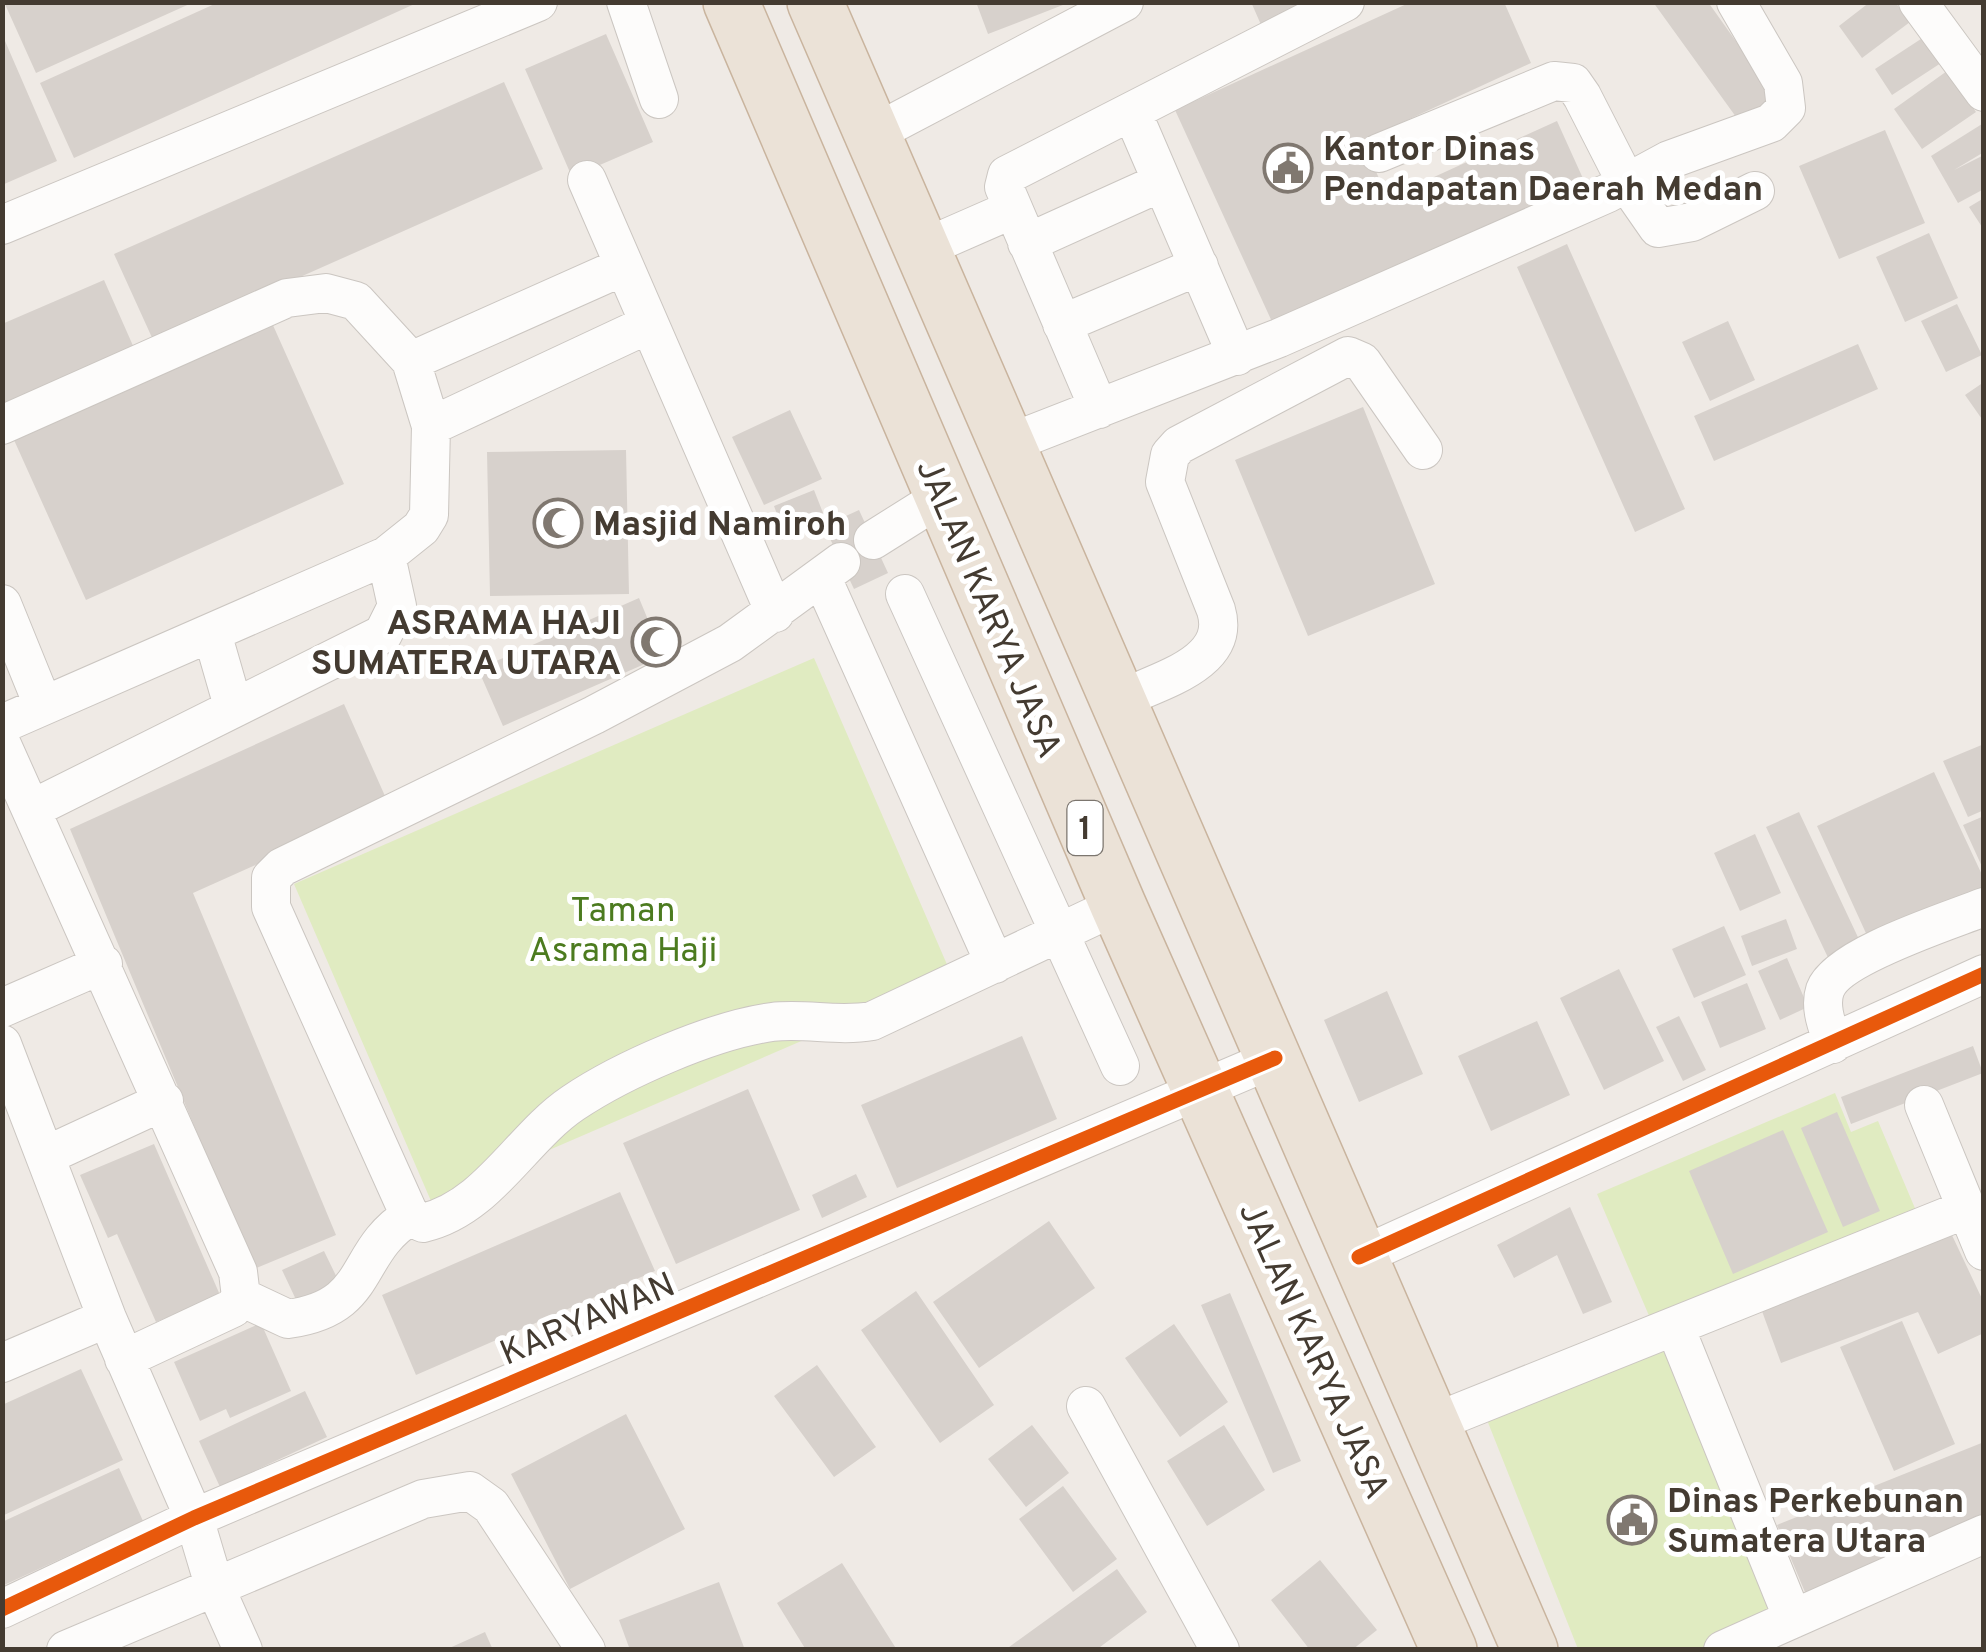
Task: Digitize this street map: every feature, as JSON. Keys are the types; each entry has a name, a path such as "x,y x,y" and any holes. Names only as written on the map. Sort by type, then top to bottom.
{"highway":[{"name":"JALAN KARYA JASA","path":"731,2 1199,1092 1449,1650"},
{"path":"824,5 873,134 1530,1650"}],"street":[{"path":"2,225 538,2"},
{"path":"626,2 659,98"},
{"path":"873,134 1124,2"},
{"path":"1100,409 1004,187 1008,175 1345,2"},
{"path":"1007,444 1238,356 1669,160 1771,123 1786,108 1783,83 1736,2"},
{"path":"1918,2 1984,92"},
{"path":"1379,153 1554,80 1573,84 1582,96 1626,182 1658,228 1692,222 1754,191"},
{"path":"1132,112 1238,356"},
{"path":"587,180 775,613"},
{"path":"924,248 1020,226 1162,182"},
{"path":"1062,324 1199,266"},
{"path":"411,360 622,267"},
{"path":"2,425 287,298 326,293 356,300 411,360 432,426 430,515 421,528 386,556 2,724"},
{"path":"432,426 647,325"},
{"path":"1119,700 1206,658 1218,640 1216,610 1165,482 1170,455 1179,445 1348,356 1362,362 1423,450"},
{"path":"873,540 942,496"},
{"path":"32,809 384,634 397,606 386,556"},
{"path":"995,964 832,570 730,643 594,715 282,867 270,878 271,907 410,1216 424,1223 442,1216 489,1184 568,1106 659,1061 725,1034 769,1023 832,1026 872,1022 995,964 1118,905"},
{"path":"905,594 1120,1066"},
{"path":"2,604 43,705"},
{"path":"212,633 233,706"},
{"path":"2,745 238,1272 241,1296 233,1308 124,1359"},
{"path":"1833,1044 1823,1002 1836,975 1868,956 1984,907"},
{"path":"2,1008 103,964"},
{"path":"1360,1257 1984,974"},
{"path":"2,1044 107,1318 194,1518 214,1585 243,1650"},
{"name":"KARYAWAN","path":"2,1609 194,1518 1275,1058"},
{"path":"44,1156 164,1101"},
{"path":"1924,1105 1984,1251"},
{"path":"1434,1423 1966,1209"},
{"path":"241,1296 288,1319 336,1306 354,1289 390,1229 410,1216"},
{"path":"2,1363 107,1318"},
{"path":"1675,1327 1793,1619"},
{"path":"1086,1406 1220,1650"},
{"path":"66,1650 423,1499 470,1491 491,1506 586,1650"},
{"path":"1723,1650 1984,1534"}],"green space":[{"name":"Taman Asrama Haji","path":"814,658 952,976 431,1201 294,884"},
{"path":"1835,1093 1851,1132 1878,1121 1917,1213 1653,1325 1597,1194"},
{"name":"Dinas Perkebunan Sumatera Utara","path":"1670,1348 1778,1620 1704,1649 1578,1649 1487,1420"}],"building":[{"path":"4,2 194,2 36,73"},
{"path":"219,2 419,2 74,158 40,83"},
{"path":"976,2 1068,2 1068,3 988,34"},
{"path":"1251,2 1316,2 1262,27"},
{"name":"Kantor Dinas Pendapatan Daerah Medan","path":"1411,2 1504,2 1531,63 1362,141 1388,198 1557,121 1590,194 1279,337 1175,110"},
{"path":"1653,2 1708,2 1779,102 1744,128"},
{"path":"1870,2 1895,2 1910,22 1862,58 1839,26"},
{"path":"2,34 57,161 2,185"},
{"path":"606,34 653,142 572,177 525,69"},
{"path":"1924,37 1941,63 1892,95 1875,69"},
{"path":"1947,71 1976,112 1922,149 1894,109"},
{"path":"504,82 543,169 154,342 114,254"},
{"path":"1982,124 1984,152 1954,170 1984,155 1984,189 1958,203 1931,156"},
{"path":"1885,130 1925,223 1839,259 1799,166"},
{"path":"1984,198 1984,230 1969,207"},
{"path":"1929,233 1958,298 1905,322 1876,257"},
{"path":"1567,244 1685,509 1635,532 1517,267"},
{"path":"104,280 134,348 2,406 2,324"},
{"path":"1957,304 1982,355 1946,372 1921,321"},
{"path":"1728,321 1755,380 1710,401 1682,342"},
{"path":"272,323 344,484 86,600 14,440"},
{"path":"1858,344 1878,389 1714,461 1694,416"},
{"path":"1984,382 1984,422 1965,395"},
{"path":"1363,407 1435,584 1308,636 1235,460"},
{"path":"790,410 822,479 764,505 732,437"},
{"name":"Masjid Namiroh","path":"626,450 629,594 490,596 487,452"},
{"path":"814,490 825,518 784,533 774,506"},
{"path":"859,510 888,573 854,589 824,526"},
{"path":"639,598 663,656 503,726 478,669"},
{"path":"344,704 389,805 193,893 336,1235 254,1269 70,829"},
{"path":"1984,744 1984,810 1968,817 1943,761"},
{"path":"1934,772 1984,879 1984,890 1870,942 1817,826"},
{"path":"1799,812 1864,950 1832,966 1766,827"},
{"path":"1984,816 1984,871 1963,825"},
{"path":"1755,834 1781,893 1740,911 1714,853"},
{"path":"1786,919 1797,949 1752,966 1741,936"},
{"path":"1724,926 1746,975 1694,998 1672,949"},
{"path":"1787,958 1808,1007 1780,1020 1758,971"},
{"path":"1619,969 1664,1061 1604,1090 1560,998"},
{"path":"1747,983 1766,1029 1720,1048 1701,1002"},
{"path":"1387,991 1423,1074 1359,1102 1324,1020"},
{"path":"1679,1016 1706,1070 1683,1081 1656,1027"},
{"path":"1537,1021 1570,1095 1491,1131 1458,1056"},
{"path":"1022,1036 1057,1119 897,1188 861,1105"},
{"path":"1973,1046 1983,1073 1851,1124 1841,1097"},
{"path":"748,1089 800,1210 676,1264 623,1143"},
{"path":"1837,1112 1880,1211 1843,1227 1801,1128"},
{"path":"1783,1130 1828,1232 1733,1274 1689,1171"},
{"path":"154,1144 220,1295 156,1322 117,1234 108,1238 80,1175"},
{"path":"856,1174 867,1197 822,1218 812,1195"},
{"path":"620,1192 655,1271 416,1375 382,1295"},
{"path":"1570,1207 1612,1302 1583,1314 1557,1255 1514,1278 1497,1245"},
{"path":"1049,1221 1095,1288 979,1368 933,1302"},
{"path":"1950,1231 1984,1303 1984,1333 1938,1354 1918,1312 1781,1363 1759,1303"},
{"path":"324,1251 341,1286 299,1306 282,1270"},
{"path":"916,1291 994,1405 940,1443 861,1330"},
{"path":"1230,1293 1301,1461 1273,1473 1201,1305"},
{"path":"1902,1321 1955,1444 1894,1471 1840,1347"},
{"path":"261,1323 291,1391 230,1418 226,1409 200,1421 174,1362"},
{"path":"1174,1324 1228,1402 1180,1437 1125,1358"},
{"path":"817,1365 876,1447 834,1477 774,1396"},
{"path":"81,1369 123,1460 2,1516 2,1405"},
{"path":"305,1391 327,1437 220,1487 199,1441"},
{"path":"626,1414 685,1529 570,1589 511,1474"},
{"path":"1032,1425 1069,1473 1026,1507 988,1459"},
{"path":"1224,1425 1265,1490 1207,1526 1167,1461"},
{"path":"1984,1442 1984,1526 1807,1597 1777,1525"},
{"path":"119,1468 143,1521 2,1586 2,1522"},
{"path":"1063,1486 1117,1559 1073,1592 1019,1519"},
{"path":"1320,1560 1377,1630 1352,1650 1310,1650 1271,1600"},
{"path":"842,1563 897,1650 806,1650 777,1603"},
{"path":"1117,1569 1147,1612 1096,1650 1005,1650"},
{"path":"719,1582 745,1650 630,1650 619,1620"},
{"path":"485,1632 493,1650 445,1650"}],"cycle path":[{"path":"1359,1257 1984,974"},
{"path":"2,1609 194,1518 1275,1058"}],"place":[{"name":"Kantor Dinas Pendapatan Daerah Medan","path":"1288,168"},
{"name":"Masjid Namiroh","path":"558,523"},
{"name":"ASRAMA HAJI SUMATERA UTARA","path":"656,642"},
{"name":"Dinas Perkebunan Sumatera Utara","path":"1632,1520"}]}
